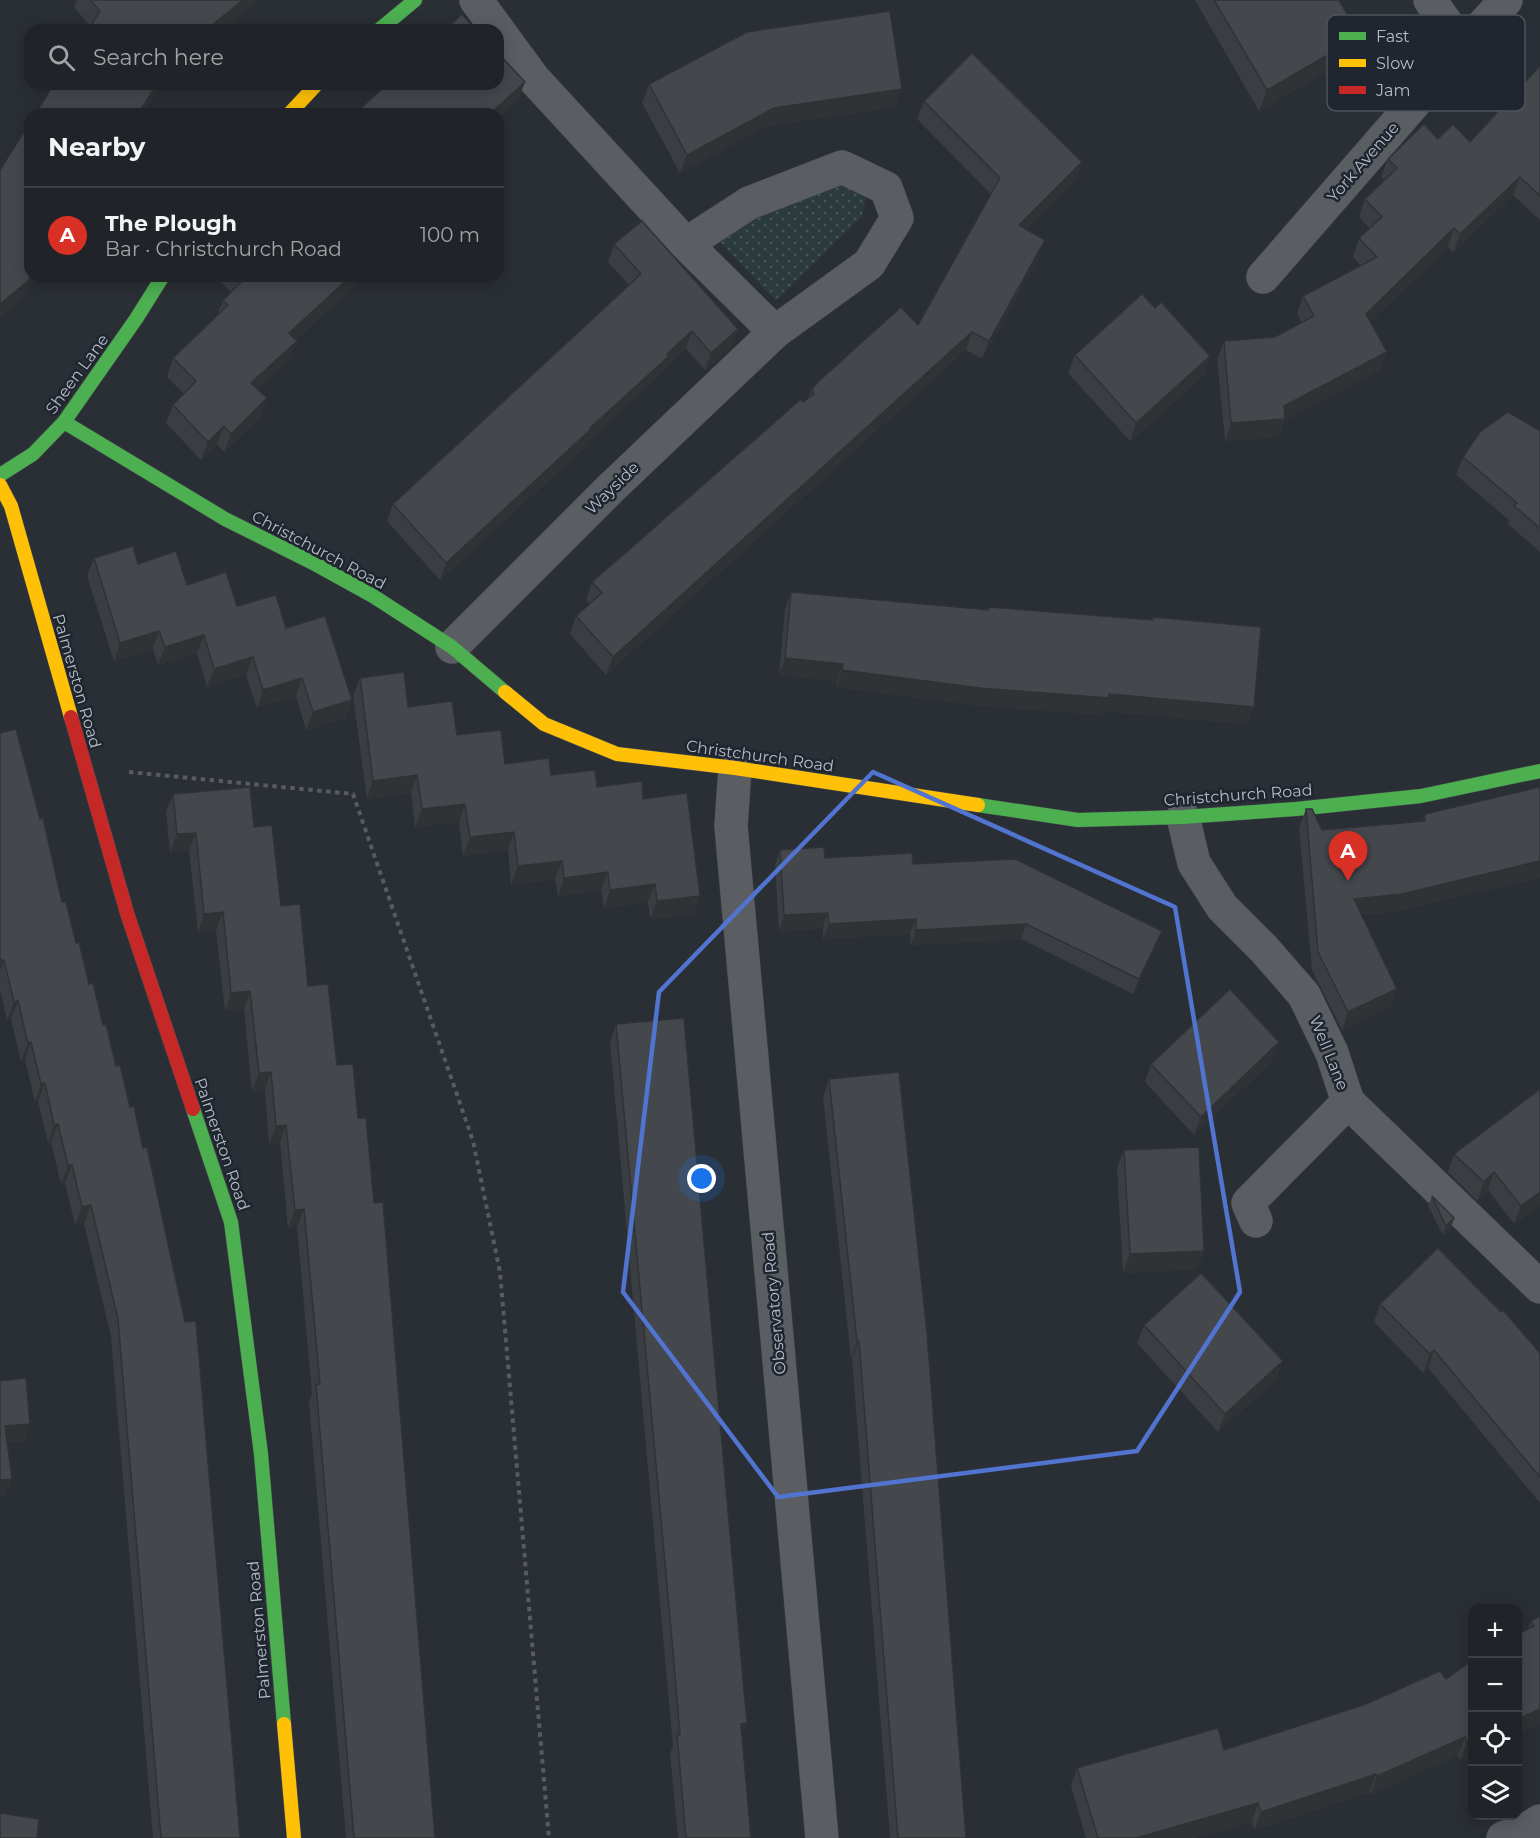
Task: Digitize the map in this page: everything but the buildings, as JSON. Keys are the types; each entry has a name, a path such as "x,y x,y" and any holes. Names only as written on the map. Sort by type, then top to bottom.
{"street":[{"path":"386,24 415,0"},
{"path":"476,0 494,24"},
{"path":"1430,0 1441,15"},
{"name":"York Avenue","path":"1492,15 1506,0"},
{"path":"504,38 534,79 686,244 775,332"},
{"path":"295,108 312,90"},
{"name":"York Avenue","path":"1263,277 1407,111"},
{"name":"Wayside","path":"452,646 611,488 775,332 869,264 897,218 886,188 842,167 749,203 686,244"},
{"name":"Sheen Lane","path":"0,475 33,454 64,422 159,282"},
{"name":"Christchurch Road","path":"64,422 225,519 373,596 452,646 544,724 617,754 735,768 1078,820 1183,817 1421,796 1540,771"},
{"name":"Palmerston Road","path":"0,485 10,507 127,913 231,1222 261,1454 294,1838"},
{"name":"Observatory Road","path":"735,768 731,826 822,1838"},
{"name":"Well Lane","path":"1183,817 1194,863 1222,907 1264,949 1304,995 1332,1053 1348,1102 1540,1287"},
{"path":"1256,1221 1248,1203 1348,1102"},
{"path":"1503,1838 1527,1829 1540,1821"}],"path":[{"path":"84,767 353,794 473,1141 500,1272 549,1838"}],"highlighted area":[{"path":"873,772 1175,907 1240,1292 1137,1451 778,1497 623,1292 659,992"}],"shaded area":[{"path":"828,182 853,186 866,196 862,216 776,301 720,242 757,215"}],"traffic: fast":[{"path":"386,24 415,0"},
{"path":"0,475 33,454 64,422 159,282"},
{"path":"64,422 225,519 373,596 452,647 505,692"},
{"path":"978,805 1078,820 1183,817 1296,809 1421,796 1540,771"},
{"path":"193,1109 231,1222 261,1454 284,1724"}],"traffic: slow":[{"path":"295,108 311,90"},
{"path":"0,485 11,506 71,717"},
{"path":"505,692 544,724 617,754 735,768 978,805"},
{"path":"284,1724 294,1838"}],"traffic: jam":[{"path":"71,717 127,913 193,1109"}],"place":[{"name":"The Plough","path":"1348,881"}]}
